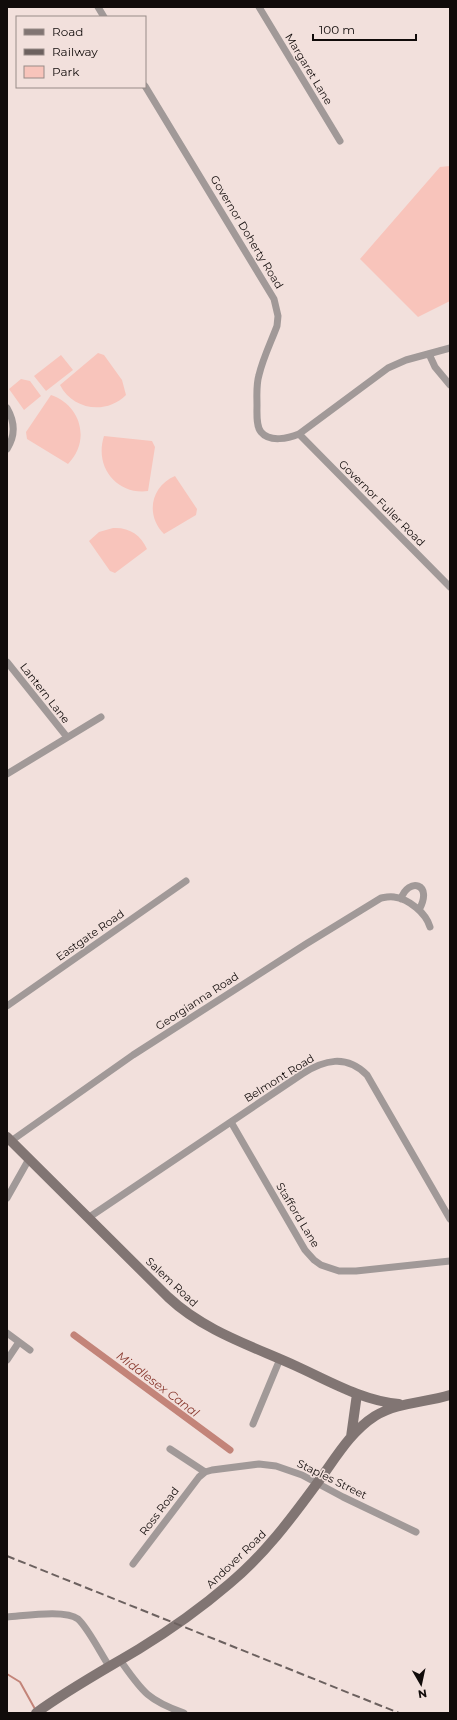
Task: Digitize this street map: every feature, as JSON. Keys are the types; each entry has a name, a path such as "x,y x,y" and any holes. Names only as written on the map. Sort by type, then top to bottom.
{"main road":[{"name":"Salem Road","path":"9,1139 168,1297 189,1315 217,1331 357,1394 384,1402 403,1404"},
{"path":"351,1437 357,1394"},
{"name":"Andover Road","path":"40,1710 74,1687 163,1634 211,1600 251,1564 278,1534 318,1483 351,1437 371,1419 403,1404 450,1396"}],"street":[{"path":"98,7 103,16"},
{"name":"Margaret Lane","path":"259,7 340,141"},
{"name":"Governor Doherty Road","path":"146,88 274,299 278,316 278,326 257,381 257,411 259,428 266,436 276,439 287,439 299,434"},
{"path":"299,434 388,368 406,360 450,348"},
{"path":"429,354 435,367 450,385"},
{"path":"7,408 12,418 14,428 12,438 7,449"},
{"name":"Governor Fuller Road","path":"299,434 450,588"},
{"name":"Lantern Lane","path":"7,662 67,738"},
{"path":"7,774 101,717"},
{"name":"Eastgate Road","path":"7,1006 186,881"},
{"path":"401,899 407,888 412,886 419,887 424,890 425,896 420,910"},
{"name":"Georgianna Road","path":"9,1139 133,1055 367,906 382,898 396,897 420,910 425,916 430,927"},
{"name":"Belmont Road","path":"88,1218 311,1069 332,1061 352,1064 366,1075 450,1219"},
{"name":"Stafford Lane","path":"232,1122 305,1250 317,1263 328,1268 347,1271 450,1261"},
{"path":"7,1198 29,1159"},
{"path":"7,1333 30,1350"},
{"path":"7,1360 19,1342"},
{"path":"253,1424 280,1359"},
{"path":"170,1449 205,1472"},
{"name":"Staples Street","path":"205,1472 265,1464 276,1466 302,1475 343,1497 416,1532"},
{"name":"Ross Road","path":"132,1564 199,1477 205,1472"},
{"path":"7,1617 56,1614 71,1616 82,1624 109,1666"},
{"path":"120,1660 149,1697 162,1705 184,1713"}],"green space":[{"path":"450,166 450,301 418,317 360,259 440,167"},
{"path":"98,353 104,355 122,380 126,395 109,405 90,407 73,400 60,385"},
{"path":"61,355 73,370 46,391 34,376"},
{"path":"21,379 30,381 41,396 24,410 9,389"},
{"path":"51,395 70,407 76,415 79,425 81,435 79,445 75,455 68,464 27,439 26,432"},
{"path":"104,436 152,441 155,447 148,491 137,491 127,488 118,484 111,477 105,468 102,458"},
{"path":"175,476 197,509 196,515 164,534 154,518 153,502 160,487"},
{"path":"113,528 124,529 134,533 138,536 147,549 115,573 110,571 89,541 99,532"}],"waterway":[{"name":"Middlesex Canal","path":"74,1335 230,1450"},
{"path":"7,1674 20,1682 35,1709"}],"railway":[{"path":"7,1556 399,1713"}]}
